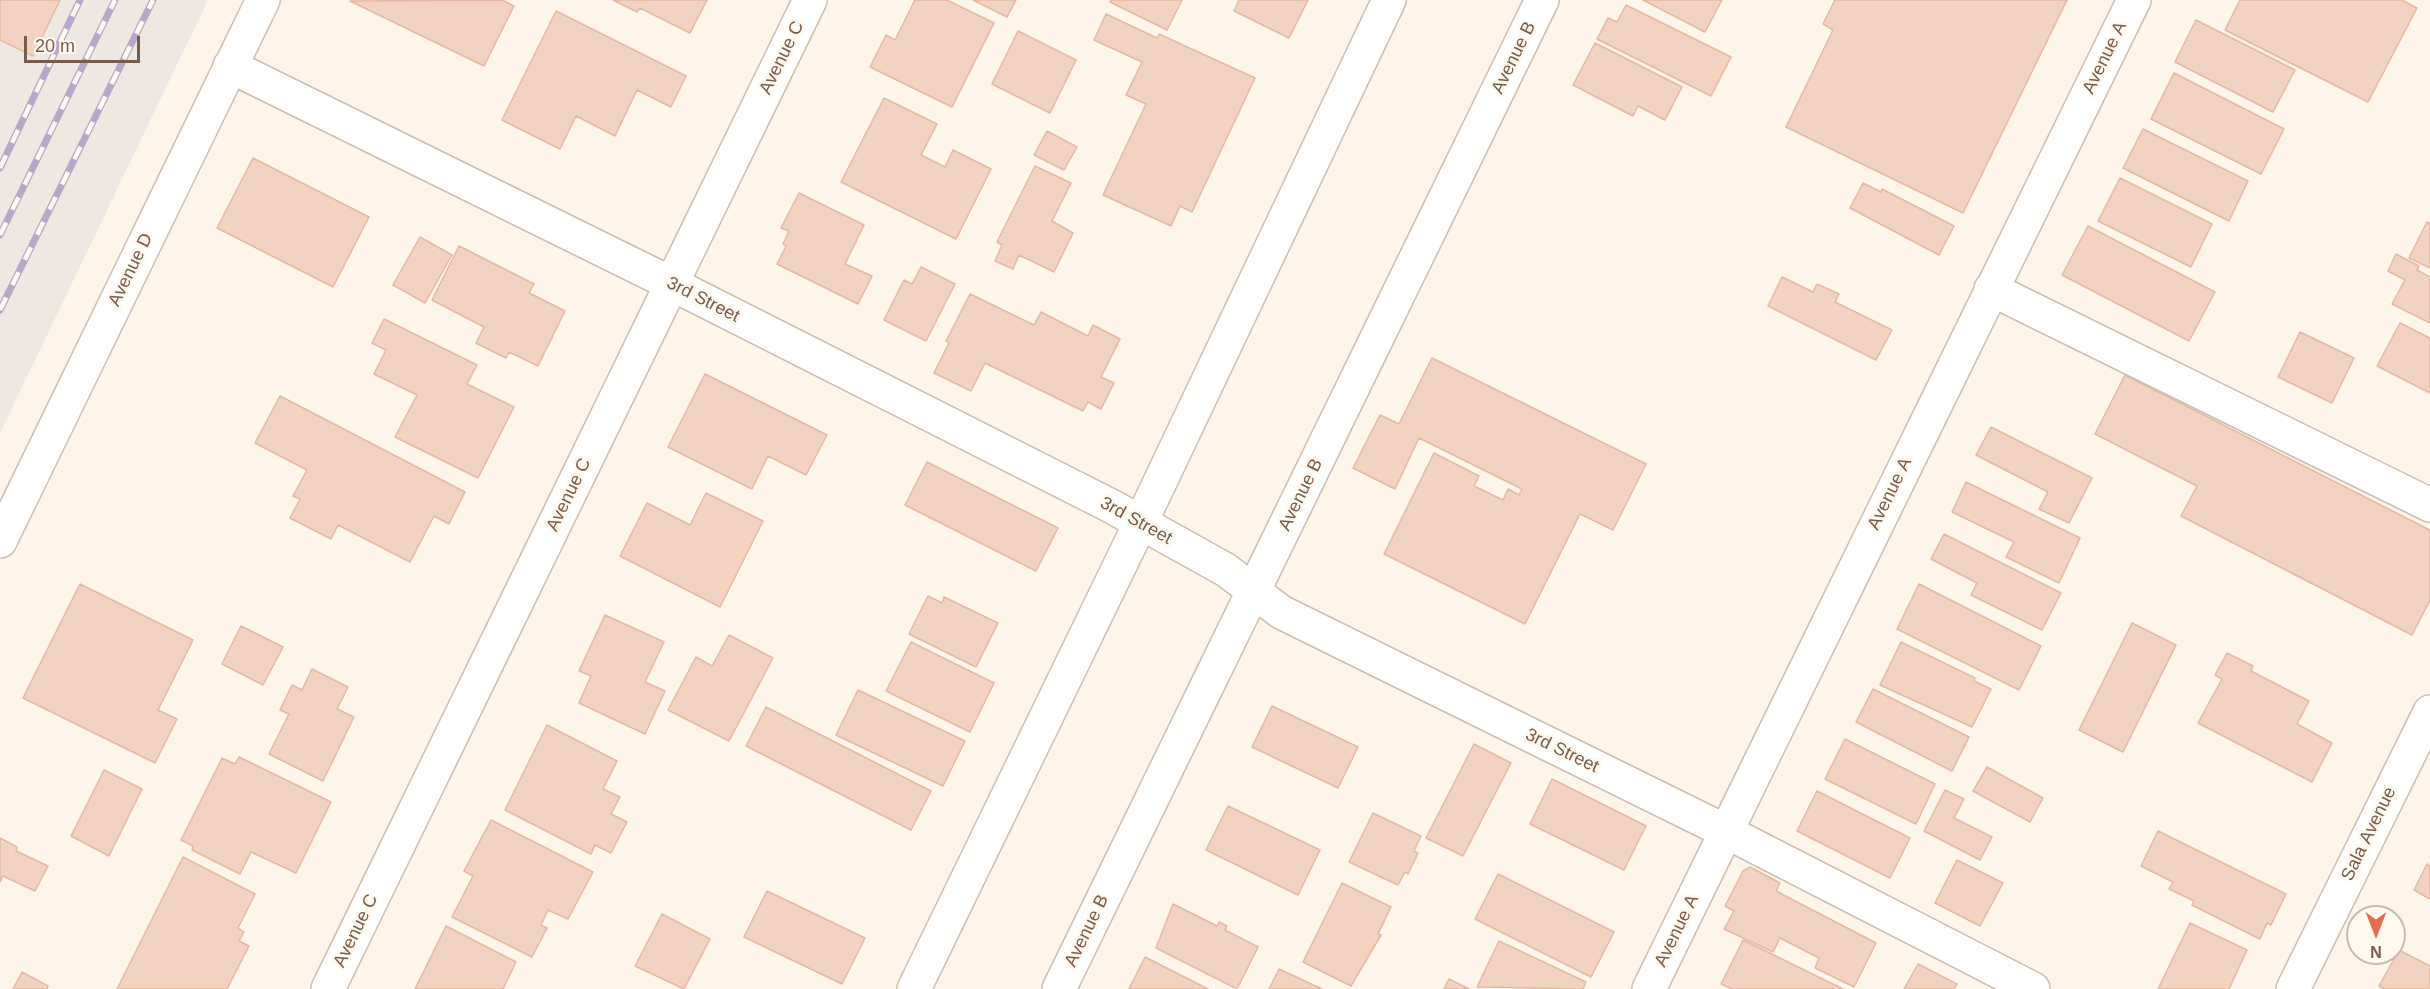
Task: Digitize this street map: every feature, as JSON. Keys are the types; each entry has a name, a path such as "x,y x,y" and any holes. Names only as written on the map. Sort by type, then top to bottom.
{"street":[{"name":"Avenue D","path":"0,541 263,0"},
{"name":"Avenue C","path":"328,989 810,0"},
{"path":"914,989 1140,524 1389,0"},
{"name":"Avenue B","path":"1059,989 1542,0"},
{"name":"Avenue A","path":"1649,989 2134,0"},
{"name":"3rd Street","path":"230,66 672,284 1111,506 1226,570 1281,612 1725,831 2033,989"},
{"path":"1991,289 2430,505"},
{"name":"Sala Avenue","path":"2293,989 2430,712"}],"shaded area":[{"path":"0,0 208,0 0,433"}],"building":[{"path":"0,0 60,0 33,56 0,40"},
{"path":"502,0 514,6 484,66 350,1"},
{"path":"613,0 707,0 690,33 640,8 637,12"},
{"path":"915,0 947,0 994,23 952,107 870,67 886,35 895,40"},
{"path":"973,0 1016,0 1007,17"},
{"path":"1111,0 1182,0 1167,30 1110,2"},
{"path":"1239,0 1308,0 1289,38 1234,11"},
{"path":"1643,0 1722,0 1705,32"},
{"path":"1835,0 2067,0 1963,213 1786,127 1833,30 1823,24"},
{"path":"2240,0 2402,0 2417,8 2368,102 2225,30"},
{"path":"1626,5 1731,57 1711,96 1597,39 1608,18 1617,22"},
{"path":"556,11 686,76 671,107 637,90 615,136 576,116 560,149 502,120"},
{"path":"1106,14 1157,38 1159,34 1255,78 1192,212 1180,206 1171,226 1103,195 1146,104 1126,95 1142,62 1094,40"},
{"path":"2196,20 2295,70 2273,112 2175,62"},
{"path":"1018,31 1076,60 1050,113 992,84"},
{"path":"1595,43 1682,87 1665,120 1638,106 1633,116 1573,85"},
{"path":"2174,73 2284,129 2261,174 2151,119"},
{"path":"884,98 937,124 921,155 945,167 953,150 991,169 956,239 841,182"},
{"path":"2143,129 2248,181 2229,221 2123,168"},
{"path":"1047,131 1077,147 1064,170 1034,155"},
{"path":"253,158 369,217 333,287 217,228"},
{"path":"1035,166 1071,183 1052,221 1073,233 1054,272 1019,255 1013,269 995,261 1002,245 997,242"},
{"path":"2120,178 2212,224 2191,267 2098,221"},
{"path":"1863,183 1881,192 1882,189 1954,226 1939,255 1850,208"},
{"path":"799,193 864,225 845,264 872,276 858,304 777,264 786,246 783,244 789,231 781,228"},
{"path":"2427,222 2430,223 2430,268 2409,258"},
{"path":"2088,226 2215,292 2189,341 2062,275"},
{"path":"420,237 452,255 425,303 393,285"},
{"path":"459,246 534,284 529,293 565,311 538,366 509,352 506,358 476,343 484,327 432,300"},
{"path":"2396,254 2419,266 2417,270 2430,277 2430,323 2392,304 2405,280 2388,271"},
{"path":"921,267 955,284 926,341 884,320 904,280 912,284"},
{"path":"1782,277 1813,292 1817,284 1839,294 1835,302 1892,330 1876,360 1768,306"},
{"path":"970,294 1034,325 1041,312 1088,336 1093,325 1120,339 1101,377 1114,383 1101,409 1088,402 1083,411 985,363 971,391 934,373 949,343 946,341"},
{"path":"384,319 477,365 467,384 514,407 478,478 395,437 417,395 374,374 386,350 372,343"},
{"path":"2400,323 2430,338 2430,393 2377,366"},
{"path":"2300,332 2354,358 2332,403 2278,377"},
{"path":"1432,358 1646,464 1613,530 1580,514 1525,624 1384,554 1434,453 1479,476 1474,486 1503,500 1508,489 1519,495 1522,489 1419,438 1395,489 1353,468 1380,415 1399,424"},
{"path":"705,374 827,435 806,475 768,456 752,489 668,447"},
{"path":"2125,375 2430,530 2430,600 2412,635 2181,516 2197,486 2095,434"},
{"path":"280,396 465,492 449,524 434,516 410,562 338,525 331,539 290,518 300,499 293,496 307,470 255,443"},
{"path":"1991,427 2092,478 2069,523 2039,509 2048,492 1976,455"},
{"path":"927,462 1058,528 1036,571 905,505"},
{"path":"1966,482 2080,538 2059,583 2006,557 2014,542 1952,512"},
{"path":"706,493 763,521 720,607 620,556 647,503 690,525"},
{"path":"1944,534 2061,593 2042,630 1971,595 1977,583 1931,559"},
{"path":"80,584 193,640 158,710 177,719 155,763 23,698"},
{"path":"1919,584 2041,646 2019,690 1897,629"},
{"path":"928,596 942,603 944,597 998,623 976,667 909,634"},
{"path":"605,615 664,642 645,682 665,691 645,734 579,703 591,676 579,671"},
{"path":"2132,623 2176,645 2123,752 2079,730"},
{"path":"241,626 283,647 263,685 222,664"},
{"path":"729,635 773,658 729,741 668,710 696,657 712,666"},
{"path":"911,642 994,683 970,732 886,691"},
{"path":"1901,642 1975,678 1974,681 1991,689 1972,727 1880,685"},
{"path":"2227,653 2253,666 2251,671 2309,701 2297,724 2332,743 2312,782 2198,723 2222,679 2215,675"},
{"path":"312,669 348,687 337,709 354,717 323,781 269,754 289,714 280,710 292,685 302,690"},
{"path":"1873,689 1969,737 1952,771 1856,722"},
{"path":"858,690 965,741 943,786 836,735"},
{"path":"1272,706 1358,747 1338,788 1252,747"},
{"path":"766,707 931,791 911,830 746,746"},
{"path":"547,725 617,761 603,789 620,797 611,814 627,822 611,853 595,845 591,854 505,810"},
{"path":"1845,739 1935,784 1916,824 1825,779"},
{"path":"1474,744 1511,763 1463,856 1426,838"},
{"path":"239,757 331,802 296,873 251,852 240,874 192,850 193,846 181,840 222,758 235,764"},
{"path":"1987,767 2043,798 2030,822 1973,791"},
{"path":"104,770 142,789 109,856 71,836"},
{"path":"1552,779 1646,826 1624,870 1530,824"},
{"path":"1945,790 1964,799 1954,818 1992,837 1980,860 1924,831"},
{"path":"1817,791 1910,838 1890,878 1797,831"},
{"path":"1228,806 1320,850 1298,895 1206,850"},
{"path":"1373,813 1421,836 1414,851 1418,853 1408,874 1405,872 1398,885 1349,862"},
{"path":"491,820 593,872 568,919 548,910 541,925 547,928 532,957 452,917 473,876 464,871"},
{"path":"2158,831 2286,894 2271,925 2267,923 2260,939 2192,905 2194,901 2169,889 2173,882 2141,866"},
{"path":"0,838 17,847 16,851 48,866 35,891 3,876 0,882"},
{"path":"183,857 255,894 238,928 244,932 239,941 249,946 227,989 117,989"},
{"path":"1957,860 2003,883 1980,926 1935,903"},
{"path":"2427,864 2430,866 2430,899 2414,890"},
{"path":"1750,867 1780,883 1776,891 1876,943 1854,987 1815,968 1819,958 1780,938 1773,952 1724,929 1734,911 1725,906 1743,871"},
{"path":"1498,874 1614,932 1591,977 1475,919"},
{"path":"1342,883 1391,907 1378,934 1381,935 1351,986 1303,962"},
{"path":"767,891 865,938 842,984 744,937"},
{"path":"1173,904 1217,926 1219,922 1227,926 1225,930 1258,947 1237,989 1156,948"},
{"path":"662,914 710,939 684,989 635,966"},
{"path":"2190,923 2247,950 2229,989 2158,989"},
{"path":"446,926 516,962 503,989 415,989"},
{"path":"1743,940 1843,989 1732,989 1721,984"},
{"path":"1499,941 1586,982 1583,989 1477,987"},
{"path":"2406,954 2430,966 2430,989 2385,989 2379,986 2391,965 2406,965"},
{"path":"1145,957 1208,989 1129,989"},
{"path":"1918,964 1957,984 1954,989 1904,989"},
{"path":"1279,969 1322,989 1269,989"},
{"path":"22,972 48,986 47,989 13,989"},
{"path":"1449,979 1469,989 1444,989"}],"railway":[{"path":"0,168 80,0"},
{"path":"0,235 115,0"},
{"path":"0,310 153,0"}]}
